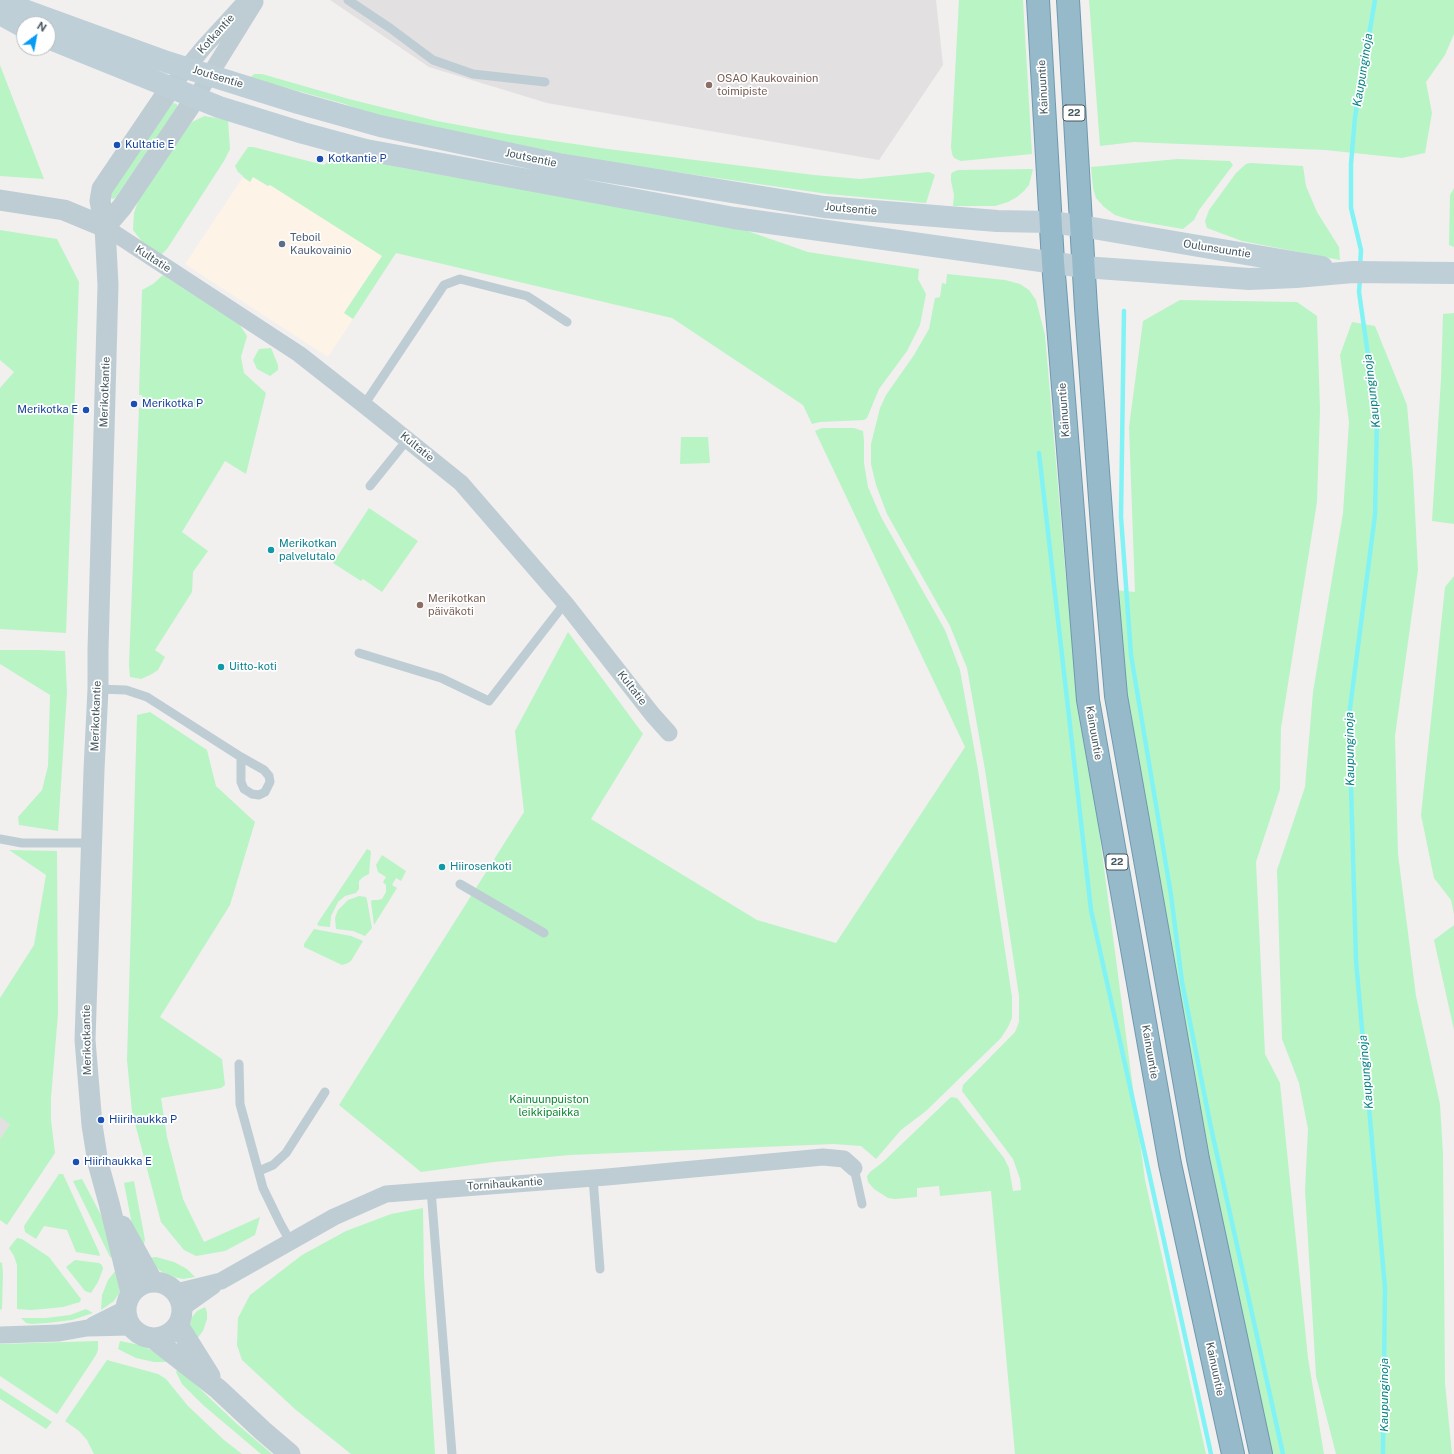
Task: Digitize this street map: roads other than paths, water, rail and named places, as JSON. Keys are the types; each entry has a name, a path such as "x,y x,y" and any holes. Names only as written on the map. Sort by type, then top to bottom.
{"highway":[{"name":"Kainuuntie","path":"1038,0 1050,222 1088,700 1170,1164 1233,1454"},
{"name":"22","path":"1068,0 1081,226 1105,572 1116,696 1198,1159 1261,1454"}],"main road":[{"name":"Joutsentie","path":"0,2 167,62 380,126 558,164 824,207 996,221 1050,222 1081,226"},
{"path":"0,14 16,23"},
{"name":"Joutsentie","path":"56,41 219,107 303,133 366,150 734,218 1084,266"},
{"name":"Oulunsuuntie","path":"1081,226 1296,270 1452,274"},
{"name":"Oulunsuuntie","path":"1084,266 1249,279 1296,270"}],"street":[{"name":"Kotkantie","path":"171,87 247,0"},
{"name":"Kotkantie","path":"196,97 256,0"},
{"name":"Merikotkantie","path":"128,1310 109,1203 98,1163 92,1126 86,1048 98,689 108,285 105,227 100,201 102,188 171,87"},
{"path":"0,200 64,210 105,227 122,206 196,97"},
{"name":"Kultatie","path":"105,227 299,354 461,484 565,604 652,714 669,733"},
{"name":"Tornihaukantie","path":"179,1309 221,1281 334,1217 386,1194 593,1178 823,1157 844,1159 854,1168"},
{"name":"Merikotkantie","path":"109,1203 153,1282"},
{"path":"0,1335 59,1333 87,1328 128,1310 140,1285 153,1282 161,1283 169,1286 218,1388"},
{"path":"128,1310 136,1333 145,1338 154,1339 169,1335 179,1309"},
{"path":"154,1339 218,1388 290,1454"}],"lane":[{"path":"348,0 390,28 433,60 473,74 545,82"},
{"path":"364,405 444,285 460,280 527,296 567,322"},
{"path":"370,486 407,440"},
{"path":"359,653 441,678 489,701 565,604"},
{"path":"98,689 126,690 147,697 241,757"},
{"path":"0,839 22,843 92,842"},
{"path":"460,884 544,933"},
{"path":"239,1064 240,1104 263,1188 290,1242"},
{"path":"259,1171 273,1165 286,1153 325,1092"},
{"path":"854,1168 862,1204"},
{"path":"593,1178 600,1269"},
{"path":"431,1190 452,1454"}],"waterway":[{"name":"Kaupunginoja","path":"1360,267 1361,250 1351,208 1351,164 1355,117 1375,0"},
{"name":"Kaupunginoja","path":"1360,279 1359,292 1377,418 1375,515 1349,716 1356,961 1385,1288 1383,1454"},
{"path":"1124,311 1121,517 1131,655 1171,895 1182,982 1210,1123 1283,1454"},
{"path":"1039,453 1091,910 1211,1454"}],"place":[{"name":"OSAO Kaukovainion toimipiste","path":"709,85"},
{"name":"Kultatie E","path":"117,145"},
{"name":"Kotkantie P","path":"320,159"},
{"name":"Teboil Kaukovainio","path":"282,244"},
{"name":"Merikotka P","path":"134,404"},
{"name":"Merikotka E","path":"86,410"},
{"name":"Merikotkan palvelutalo","path":"271,550"},
{"name":"Merikotkan päiväkoti","path":"420,605"},
{"name":"Uitto-koti","path":"221,667"},
{"name":"Hiirosenkoti","path":"442,867"},
{"name":"Hiirihaukka P","path":"101,1120"},
{"name":"Hiirihaukka E","path":"76,1162"}],"park label":[{"name":"Kainuunpuiston leikkipaikka","path":"549,1106"}]}
